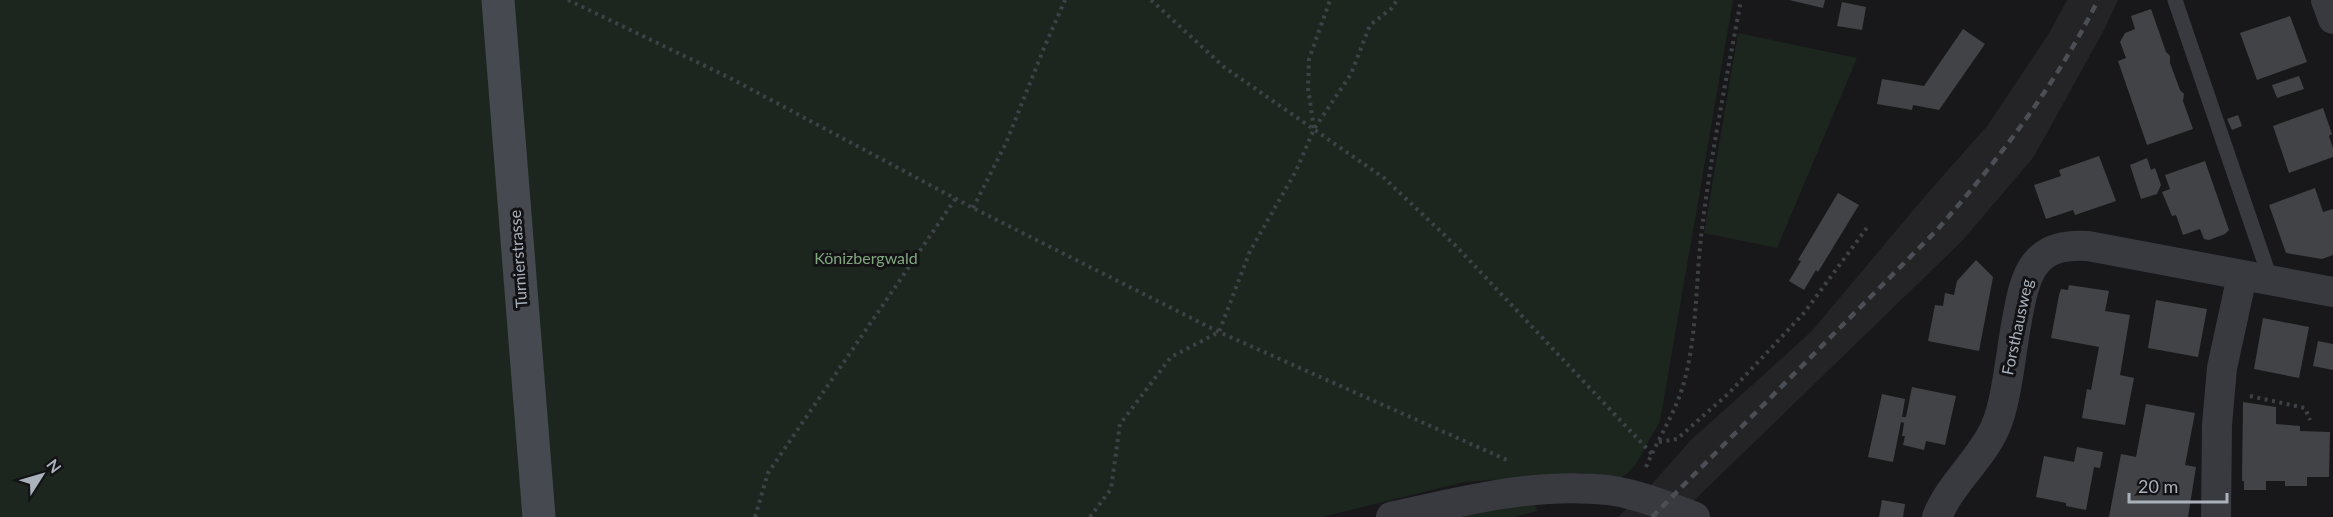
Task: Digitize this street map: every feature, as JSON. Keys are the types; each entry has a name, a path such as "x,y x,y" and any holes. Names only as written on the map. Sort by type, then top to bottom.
{"main road":[{"name":"Turnierstrasse","path":"498,0 539,517"}],"street":[{"path":"2326,0 2333,19"},
{"name":"Forsthausweg","path":"1937,517 1943,504 1987,443 1996,426 2022,287 2027,275 2039,259 2055,248 2067,245 2088,246 2333,292"},
{"path":"2216,517 2217,425 2222,368 2242,276"},
{"path":"1391,517 1498,494 1546,489 1609,490 1695,517"}],"lane":[{"path":"2175,0 2271,281"}],"path":[{"path":"568,0 730,78 973,208 1219,332 1499,456 1546,489"},
{"path":"973,208 1006,143 1065,0"},
{"path":"1151,0 1224,67 1384,178 1455,245 1652,454"},
{"path":"1314,129 1308,88 1309,59 1330,0"},
{"path":"1090,517 1111,489 1120,424 1171,357 1219,332 1250,251 1296,171 1314,129 1351,74 1370,26 1392,8 1397,0"},
{"path":"1634,496 1681,391 1692,334 1696,272 1706,195 1741,0"},
{"path":"755,517 768,473 956,198"},
{"path":"1659,442 1677,439 1688,432 1736,386 1804,313 1869,225"},
{"path":"2220,389 2305,408 2310,420"}],"shaded area":[{"path":"2067,0 2118,0 2104,30 2033,158 1962,241 1677,517 1618,517 1650,486 1691,440 1811,332 1988,125 2048,35"}],"green space":[{"name":"Könizbergwald","path":"0,0 1733,0 1660,421 1636,464 1620,478 1581,473 1464,482 1322,517 0,517"},
{"path":"1738,33 1857,58 1777,248 1704,233"},
{"path":"1535,504 1537,511 1513,517 1457,517 1500,507"}],"building":[{"path":"1789,0 1825,0 1823,8"},
{"path":"1842,2 1866,7 1862,30 1837,26"},
{"path":"2151,9 2166,52 2170,56 2170,63 2180,90 2184,94 2183,101 2193,129 2147,145 2118,61 2126,58 2120,42 2125,33 2135,29 2131,16"},
{"path":"2290,16 2307,62 2257,80 2240,33"},
{"path":"1963,29 1985,44 1939,110 1913,105 1912,110 1877,104 1882,79 1924,86"},
{"path":"2299,76 2304,89 2277,98 2272,85"},
{"path":"2323,108 2332,134 2329,136 2333,157 2289,173 2273,126"},
{"path":"2238,115 2242,126 2232,130 2227,119"},
{"path":"2099,156 2116,201 2075,215 2073,210 2046,219 2034,185 2061,176 2059,170"},
{"path":"2147,158 2151,170 2155,168 2161,185 2157,194 2141,199 2130,165"},
{"path":"2205,161 2229,230 2209,240 2204,239 2200,229 2183,235 2176,215 2172,216 2162,192 2170,189 2165,175"},
{"path":"2315,188 2323,212 2333,209 2333,255 2322,259 2286,253 2269,205"},
{"path":"1838,193 1859,205 1818,272 1816,270 1804,290 1789,281 1801,261 1798,260"},
{"path":"1976,260 1993,277 1979,351 1928,341 1935,305 1943,306 1945,293 1954,295 1957,281"},
{"path":"2069,285 2109,291 2105,311 2130,315 2120,375 2134,378 2125,425 2082,418 2087,389 2091,390 2099,347 2051,338 2061,289 2068,290"},
{"path":"2156,300 2207,309 2198,357 2148,348"},
{"path":"2263,318 2309,327 2299,378 2254,369"},
{"path":"2318,341 2333,344 2333,370 2313,366"},
{"path":"1912,387 1956,396 1945,445 1926,441 1924,450 1903,445 1904,423 1901,422 1893,462 1868,457 1882,394 1905,399 1902,417 1906,417"},
{"path":"2243,402 2276,407 2276,424 2300,426 2300,431 2330,432 2329,477 2307,477 2307,486 2285,486 2285,481 2266,481 2266,490 2244,490 2244,481 2242,481"},
{"path":"2146,404 2195,413 2185,465 2196,467 2188,517 2109,517 2121,454 2136,457"},
{"path":"2077,447 2103,452 2100,468 2094,467 2086,510 2036,497 2044,456 2074,462"},
{"path":"1882,500 1905,504 1903,517 1879,517"}],"railway":[{"path":"1652,517 1937,230 2025,120 2064,62 2098,0"}]}
